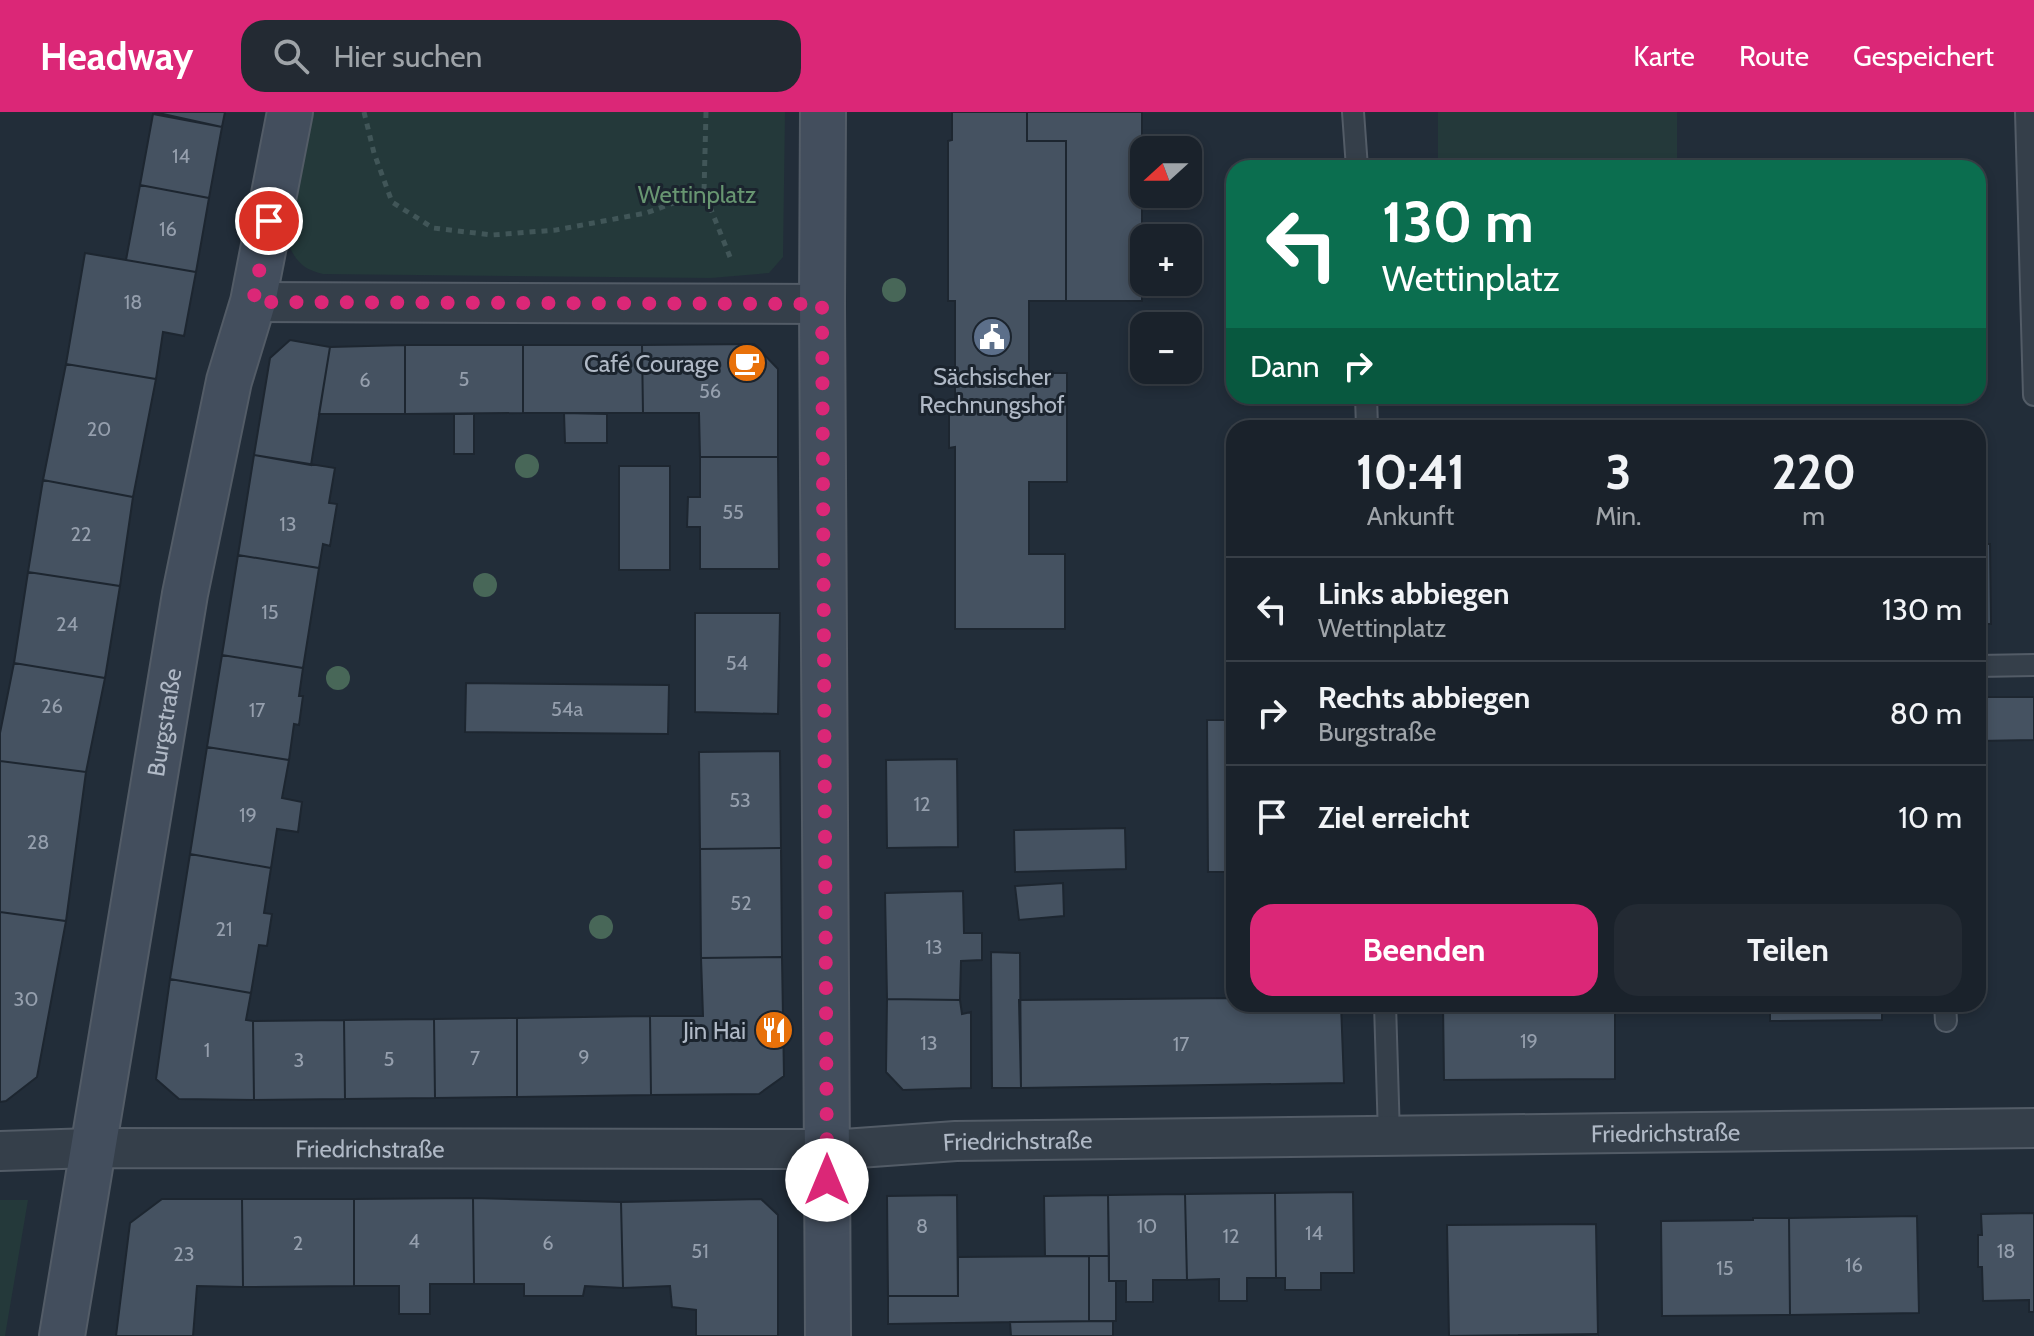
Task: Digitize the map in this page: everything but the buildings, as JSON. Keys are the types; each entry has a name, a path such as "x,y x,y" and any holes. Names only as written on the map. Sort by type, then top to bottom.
{"main road":[{"name":"Burgstraße","path":"62,1336 185,594 229,381 253,302 290,112"},
{"path":"823,112 828,1336"}],"street":[{"path":"253,302 822,304"},
{"name":"Friedrichstraße","path":"0,1151 92,1148 827,1149 956,1141 2034,1128"}],"lane":[{"path":"1353,112 1356,160"},
{"path":"2026,112 2034,395"},
{"path":"1986,666 2034,665"},
{"path":"1385,1012 1389,1136"}],"path":[{"path":"364,112 374,153 392,202 433,228 492,235 556,230 646,213 704,192"},
{"path":"706,112 704,192 749,303"}],"green space":[{"name":"Wettinplatz","path":"308,112 785,112 783,257 769,273 711,278 315,272 299,262 286,238"},
{"path":"1438,112 1677,112 1677,160 1438,160"},
{"path":"0,1200 28,1200 5,1336 0,1336"}],"place":[{"name":"Sächsischer Rechnungshof","path":"992,337"},
{"name":"Café Courage","path":"747,363"},
{"name":"Jin Hai","path":"774,1030"}],"route":[{"path":"269,221 253,302 822,304 827,1180"}]}
